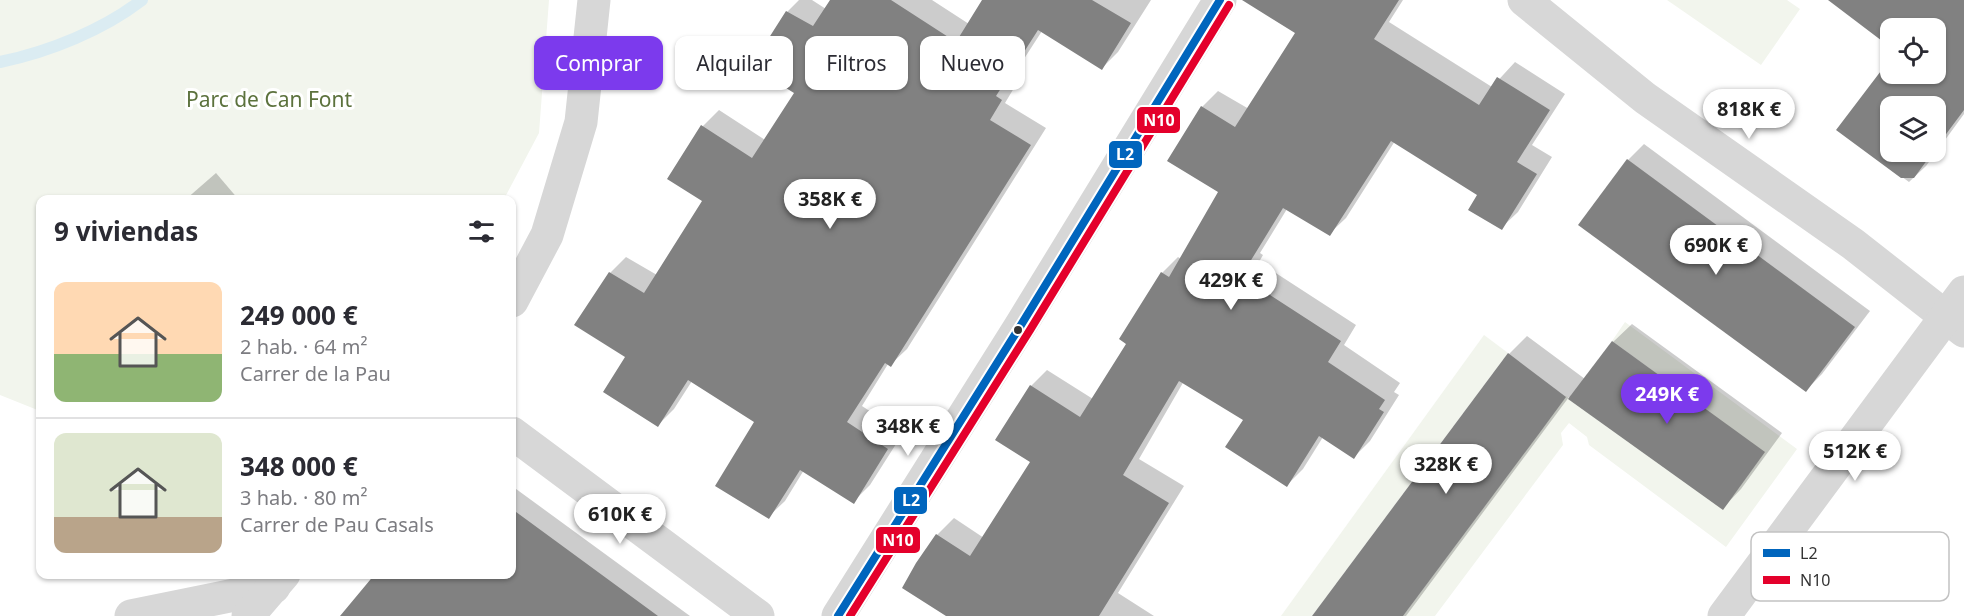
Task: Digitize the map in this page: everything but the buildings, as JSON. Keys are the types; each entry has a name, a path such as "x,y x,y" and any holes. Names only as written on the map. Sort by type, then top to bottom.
{"street":[{"path":"516,293 547,235 581,122 594,0"},
{"path":"838,616 1021,325 1220,0"},
{"path":"1524,0 1645,98 1853,244 1958,313 1789,532"},
{"path":"516,437 758,616"},
{"path":"131,616 279,581"},
{"path":"248,616 279,581"},
{"path":"1724,616 1751,581"}],"green space":[{"name":"Parc de Can Font","path":"0,0 549,0 546,36 534,36 534,90 542,90 539,133 506,195 36,195 36,409 0,395"},
{"path":"1667,0 1787,0 1800,9 1761,65"},
{"path":"1625,322 1797,449 1726,547 1589,445 1587,437 1569,423 1561,433 1563,445 1435,616 1403,616 1566,396 1723,509 1710,412 1612,341"},
{"path":"1484,335 1508,353 1312,616 1281,616"}],"waterway":[{"path":"0,62 19,58 75,38 110,21 142,0"}],"transit line":[{"name":"L2","path":"838,616 1021,325 1220,0"},
{"name":"N10","path":"850,616 1030,330 1229,5"}]}
